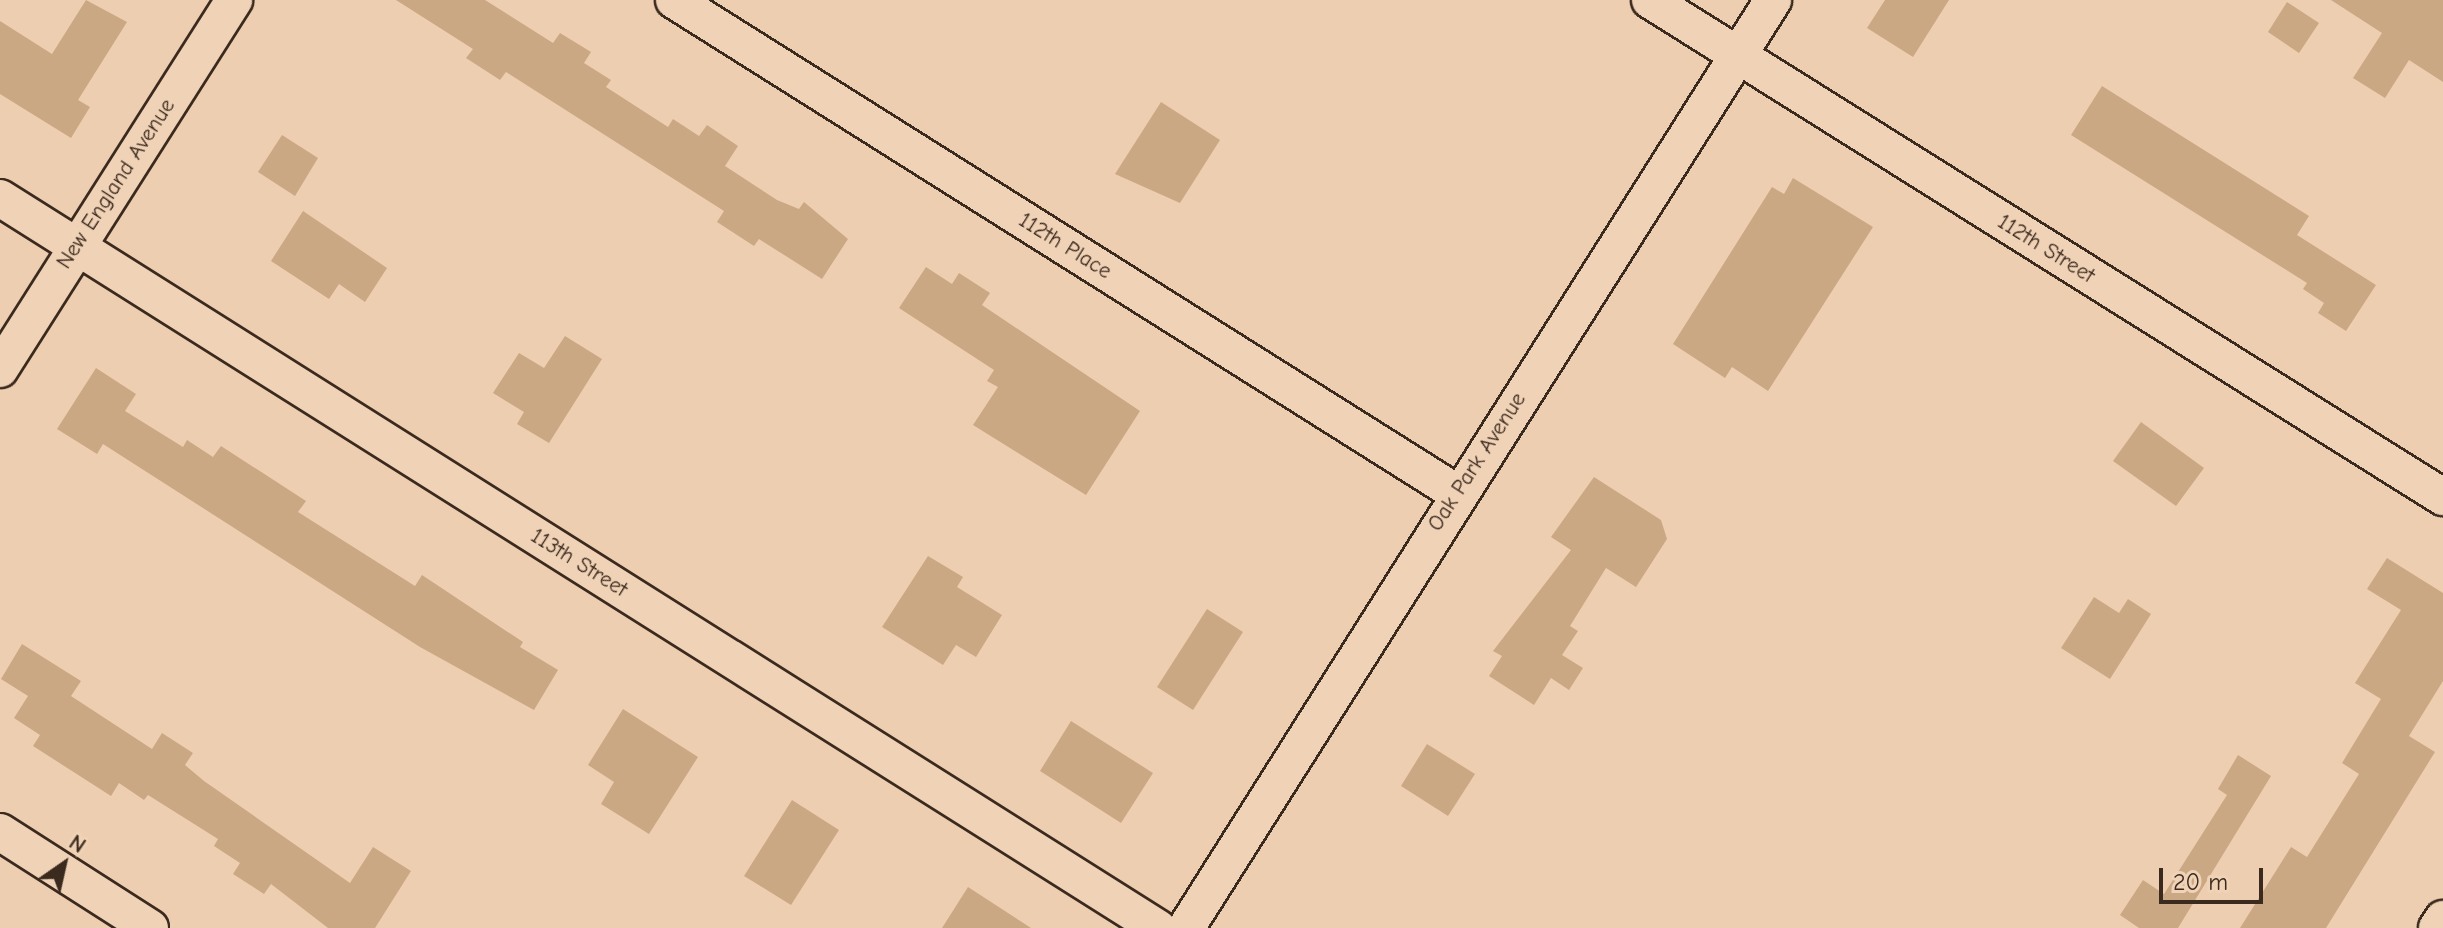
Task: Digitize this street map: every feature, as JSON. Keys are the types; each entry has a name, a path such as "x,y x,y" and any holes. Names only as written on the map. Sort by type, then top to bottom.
{"street":[{"name":"New England Avenue","path":"0,369 234,0"},
{"name":"112th Place","path":"674,0 1457,493"},
{"name":"112th Street","path":"1650,0 2443,497"},
{"name":"Oak Park Avenue","path":"1186,928 1457,493 1773,0"},
{"name":"113th Street","path":"0,198 1158,928"},
{"path":"0,832 150,928"},
{"path":"2437,928 2443,919"}],"building":[{"path":"86,0 127,22 78,100 90,107 71,138 0,94 0,21 52,54"},
{"path":"396,0 485,0 553,43 560,33 591,52 584,63 611,80 606,87 668,127 673,119 699,136 707,125 738,146 725,166 777,200 799,209 804,202 848,239 822,279 759,239 754,246 717,222 724,211 506,72 500,80 466,58 473,49"},
{"path":"1885,0 1949,0 1913,57 1867,28"},
{"path":"2331,0 2443,0 2443,82 2409,60 2385,98 2353,78 2382,33"},
{"path":"2287,2 2319,23 2299,53 2268,32"},
{"path":"2102,86 2309,216 2297,235 2376,285 2346,331 2318,313 2324,303 2303,289 2307,283 2071,135"},
{"path":"1161,102 1220,140 1180,203 1115,174"},
{"path":"282,135 318,158 295,196 258,172"},
{"path":"1793,178 1873,227 1768,391 1732,367 1725,378 1673,344 1772,187 1784,194"},
{"path":"303,211 387,268 365,302 339,284 329,299 271,261"},
{"path":"926,267 952,284 959,273 990,293 982,305 1140,411 1086,495 973,425 998,387 987,381 994,370 899,308"},
{"path":"565,336 602,359 549,443 517,424 524,412 493,393 519,353 544,368"},
{"path":"96,368 136,394 125,411 183,447 187,440 213,457 221,446 306,501 298,512 415,586 422,575 523,642 520,647 558,670 534,710 420,647 103,444 97,454 57,429"},
{"path":"2141,422 2204,468 2176,506 2113,461"},
{"path":"1594,477 1661,520 1667,539 1636,587 1606,568 1570,626 1578,631 1562,655 1583,668 1569,690 1551,678 1534,705 1489,676 1502,656 1493,651 1571,550 1551,537"},
{"path":"928,556 963,577 957,587 1002,615 976,657 956,645 943,665 882,627"},
{"path":"2387,558 2443,593 2443,681 2409,736 2435,752 2326,928 2240,928 2291,847 2307,857 2359,774 2342,763 2381,699 2355,683 2401,610 2367,589"},
{"path":"2094,597 2119,613 2128,599 2151,614 2110,679 2061,648"},
{"path":"1207,609 1243,632 1193,710 1157,687"},
{"path":"22,644 81,681 71,696 152,749 162,733 193,753 185,765 204,781 350,883 373,847 411,871 375,928 328,928 271,884 264,894 233,874 240,863 214,846 218,839 148,795 144,800 119,783 111,796 33,746 40,735 14,718 28,696 1,679"},
{"path":"623,709 698,757 649,834 601,804 614,782 588,765"},
{"path":"1071,721 1153,773 1121,823 1040,771"},
{"path":"1427,744 1475,774 1448,816 1401,786"},
{"path":"2238,755 2271,776 2178,928 2139,928 2120,915 2143,880 2164,894 2227,795 2218,789"},
{"path":"792,800 839,830 791,905 744,876"},
{"path":"968,887 1031,928 942,928"}]}
